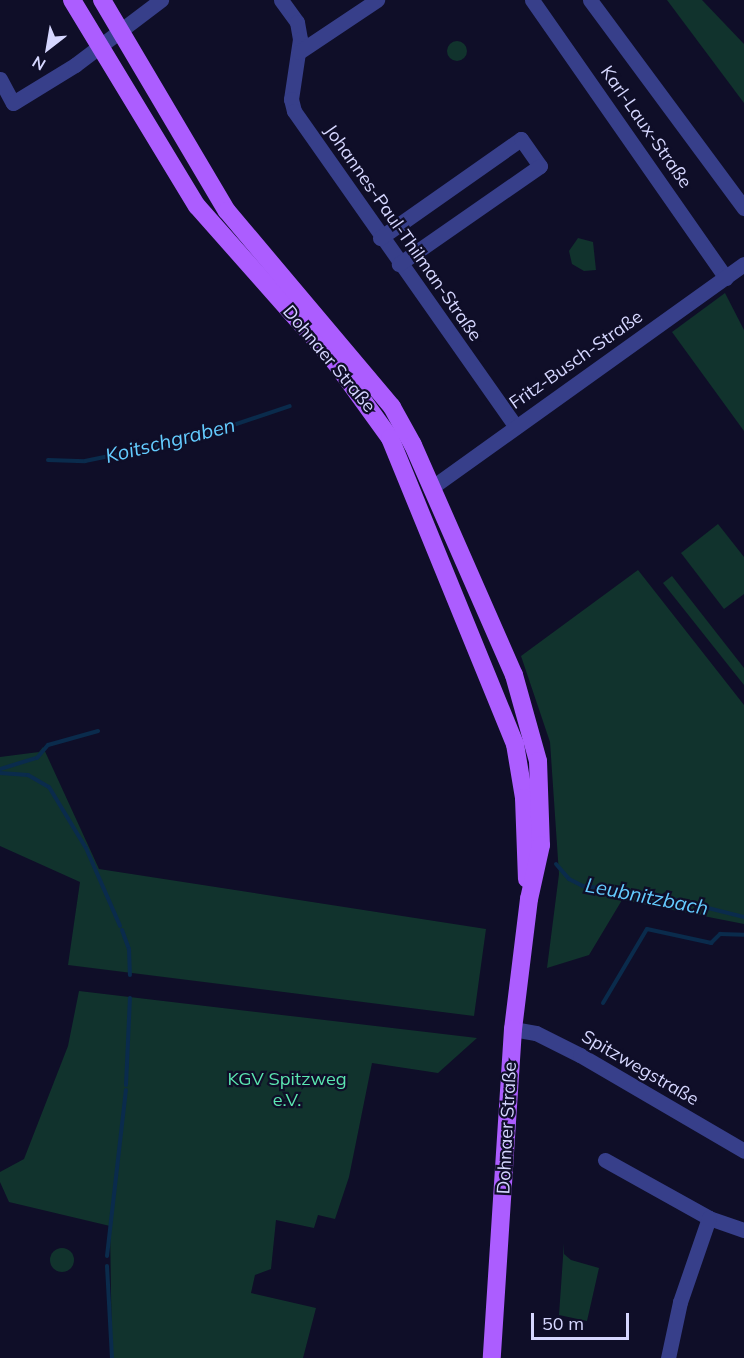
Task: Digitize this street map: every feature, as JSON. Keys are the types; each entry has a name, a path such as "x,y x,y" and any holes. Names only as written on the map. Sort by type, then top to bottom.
{"main road":[{"name":"Dohnaer Straße","path":"72,0 197,206 342,370 390,438 515,744 524,798 529,899"},
{"name":"Dohnaer Straße","path":"102,0 227,211 392,407 431,488 514,675 538,761 541,845 529,899 513,1029 492,1358"}],"street":[{"path":"0,79 13,103 161,0"},
{"name":"Johannes-Paul-Thilman-Straße","path":"281,0 297,22 299,52 291,99 294,111 380,238 516,427"},
{"path":"299,52 377,0"},
{"name":"Karl-Laux-Straße","path":"532,0 726,278"},
{"name":"Karl-Laux-Straße","path":"590,0 744,208"},
{"path":"380,238 521,139 540,166 399,264"},
{"name":"Fritz-Busch-Straße","path":"431,488 744,264"},
{"name":"Spitzwegstraße","path":"513,1029 536,1032 580,1055 744,1151"},
{"path":"605,1160 709,1218 744,1230"},
{"path":"668,1358 680,1302 709,1218"}],"green space":[{"path":"667,0 702,0 744,44 744,103"},
{"path":"453,41 461,41 467,47 467,55 461,61 453,61 447,55 447,47"},
{"path":"578,238 593,242 596,270 584,271 572,264 569,251"},
{"path":"725,293 744,330 744,431 672,332"},
{"path":"718,524 744,557 744,594 724,609 681,553"},
{"path":"638,570 744,705 744,924 622,900 589,955 547,968 559,874 550,742 521,656"},
{"path":"672,576 744,668 744,685 663,583"},
{"path":"43,747 99,869 486,929 474,1016 68,965 80,882 0,846 0,757 39,752"},
{"name":"KGV Spitzweg e.V.","path":"79,991 477,1038 438,1073 372,1063 349,1177 335,1219 318,1215 314,1228 276,1220 271,1269 255,1275 251,1293 316,1308 303,1358 112,1358 110,1226 9,1202 0,1182 0,1172 24,1159 68,1046"},
{"path":"564,1243 564,1254 571,1260 599,1268 587,1321 559,1315"},
{"path":"62,1248 71,1251 74,1260 71,1269 62,1272 53,1269 50,1260 53,1251"}],"waterway":[{"name":"Koitschgraben","path":"48,460 85,461 192,439 290,406"},
{"path":"0,769 37,758 48,745 98,731"},
{"path":"0,773 28,775 49,787 86,848 120,926"},
{"name":"Leubnitzbach","path":"556,864 569,879 583,886 656,895 744,917"},
{"path":"603,1003 647,929 711,943 720,934 744,935"},
{"path":"122,930 129,949 130,975"},
{"path":"126,1085 130,998"},
{"path":"107,1256 126,1090"},
{"path":"107,1266 112,1358"}]}
